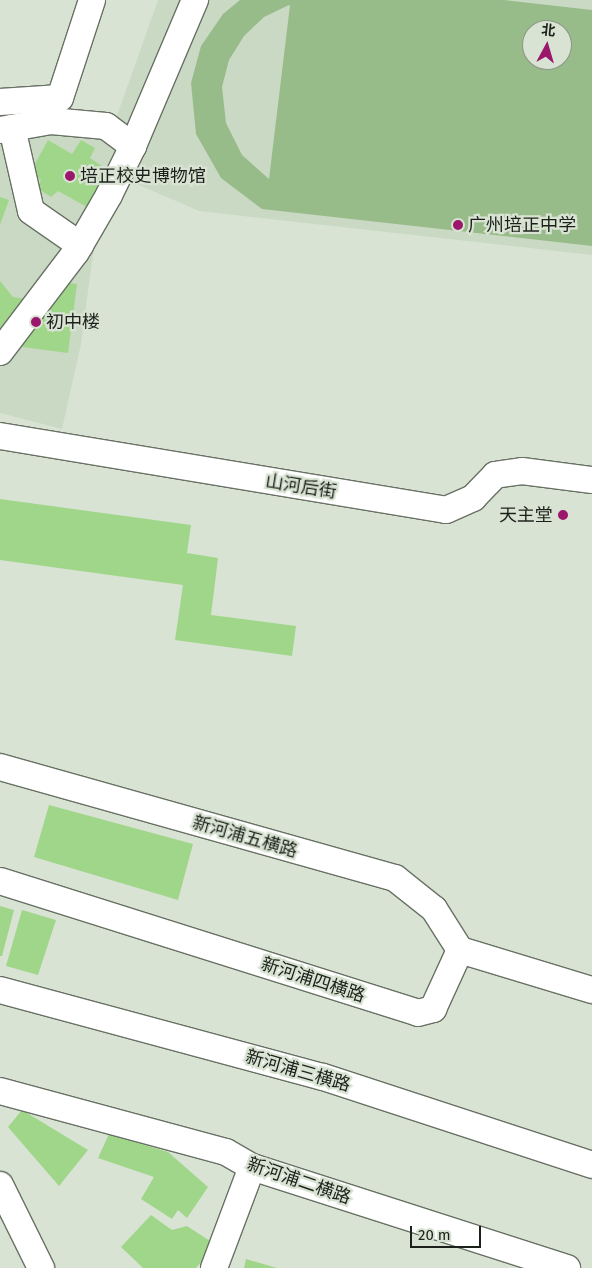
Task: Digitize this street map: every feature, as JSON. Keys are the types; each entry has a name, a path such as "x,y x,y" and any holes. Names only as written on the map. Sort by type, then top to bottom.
{"street":[{"path":"0,102 60,98 92,0"},
{"path":"0,352 80,245 133,146 195,0"},
{"path":"80,245 31,211 6,129 51,121 106,126 133,146"},
{"name":"山河后街","path":"0,436 446,510 473,498 495,475 522,471 592,480"},
{"name":"新河浦五横路","path":"0,767 395,878 434,909 460,950"},
{"name":"新河浦四横路","path":"0,881 418,1013 434,1009 460,950"},
{"path":"460,950 592,990"},
{"name":"新河浦三横路","path":"0,990 323,1077 592,1165"},
{"name":"新河浦二横路","path":"0,1091 226,1152 252,1167 567,1268"},
{"path":"214,1268 252,1167"},
{"path":"0,1185 41,1268"}],"shaded area":[{"name":"广州培正中学","path":"158,0 592,0 592,255 199,211 130,181 95,239 81,344 62,429 0,413 0,115 49,106 113,127"}],"green space":[{"path":"240,0 504,0 592,10 592,246 262,209 221,178 196,134 191,83 201,46 223,14","holes":["290,5 269,179 242,155 226,123 222,87 229,60 244,36 264,17"]}],"building":[{"name":"培正校史博物馆","path":"48,140 72,154 81,140 95,148 90,158 109,171 87,207 58,191 51,197 37,188 41,180 30,173"},
{"path":"0,197 9,200 0,225"},
{"name":"初中楼","path":"45,280 77,284 68,353 0,344 0,281 13,297 42,301"},
{"path":"0,499 191,525 187,553 218,558 211,615 296,626 292,656 175,640 183,585 0,560"},
{"path":"49,805 193,844 178,900 34,857"},
{"path":"0,906 14,910 2,956 0,956"},
{"path":"22,910 56,920 38,975 6,966"},
{"path":"22,1110 88,1150 59,1186 8,1127"},
{"path":"109,1134 168,1152 208,1187 187,1218 178,1210 172,1219 141,1199 154,1177 98,1158"},
{"path":"151,1215 172,1230 187,1226 216,1245 196,1268 143,1268 121,1247"},
{"path":"246,1259 277,1268 244,1268"}],"place":[{"name":"培正校史博物馆","path":"70,176"},
{"name":"广州培正中学","path":"458,225"},
{"name":"初中楼","path":"36,322"},
{"name":"天主堂","path":"563,515"}]}
